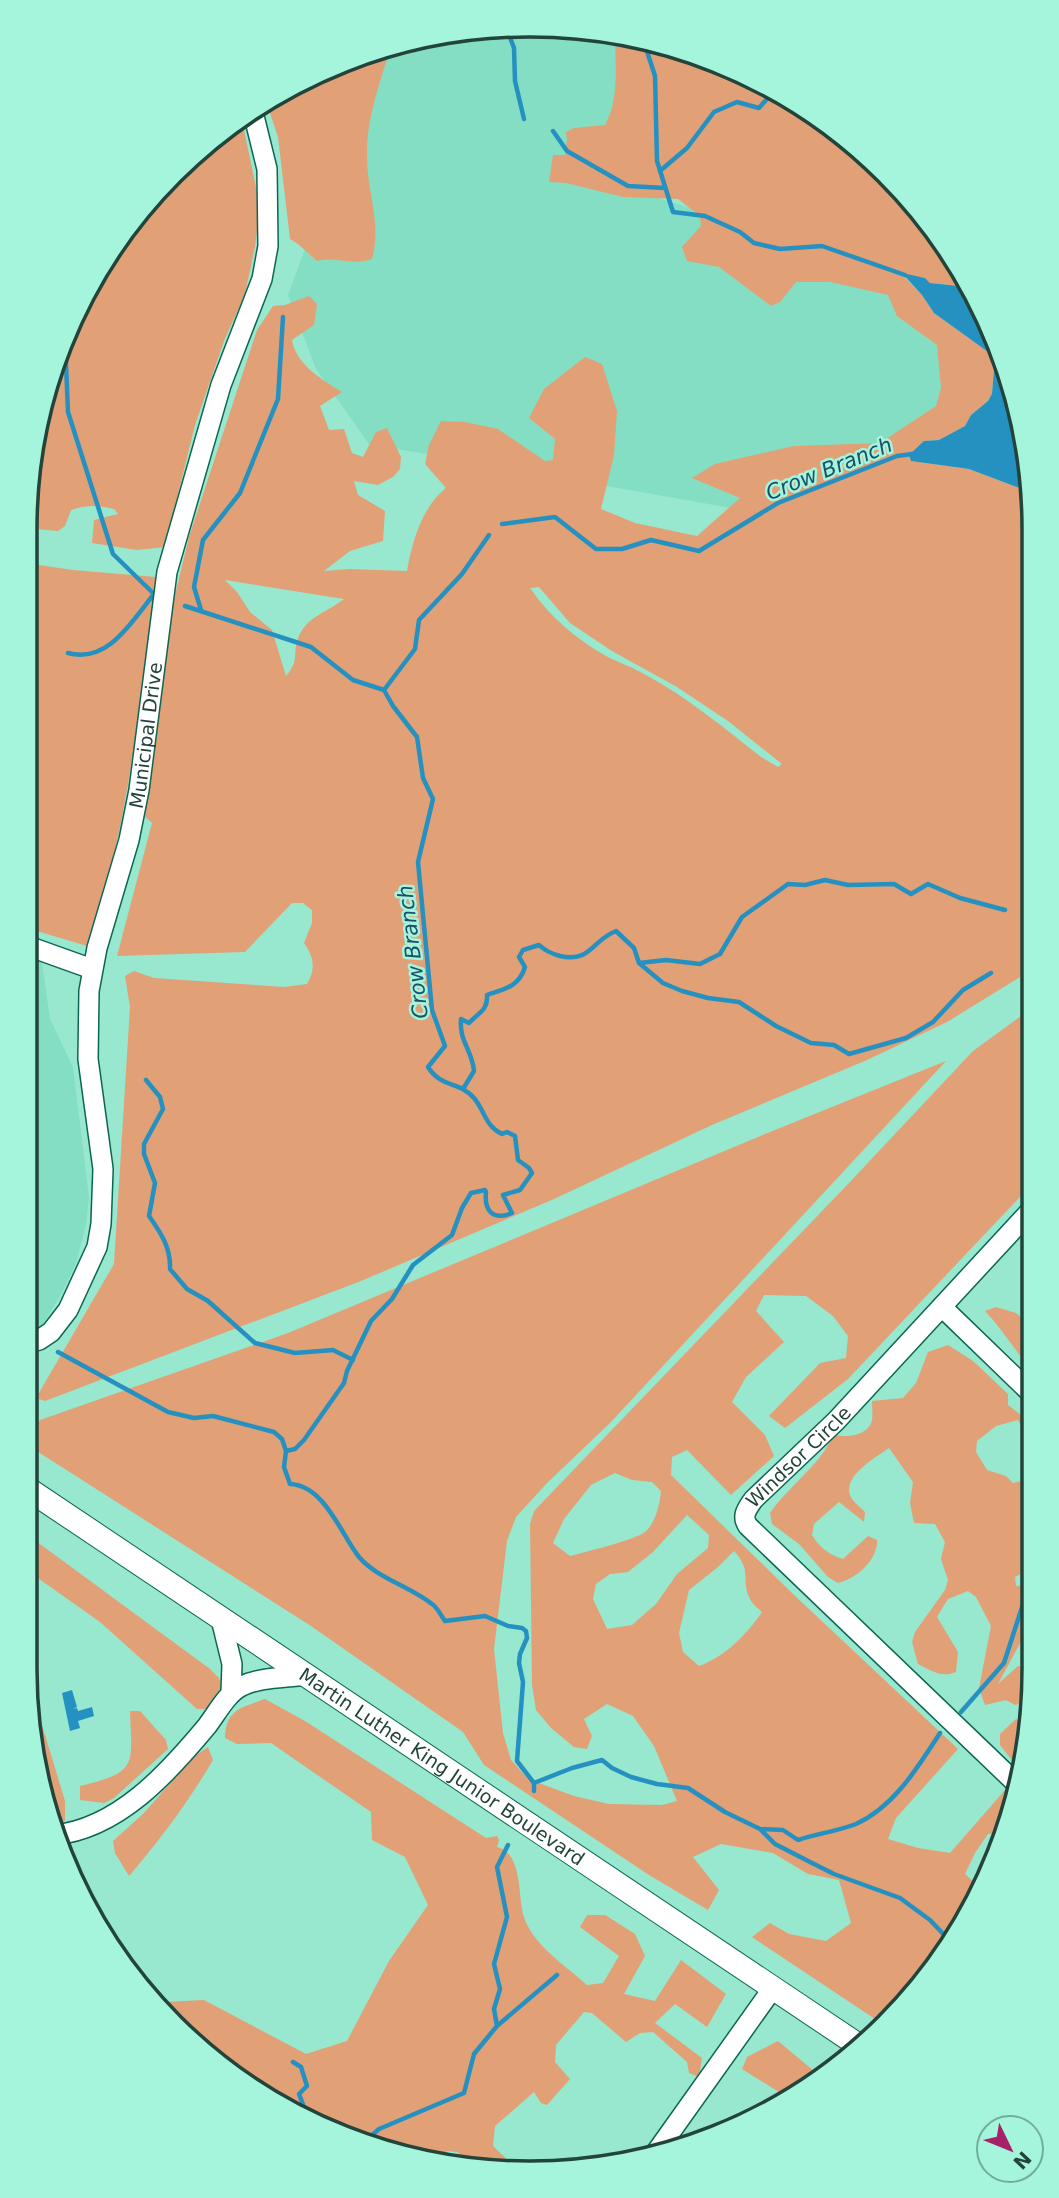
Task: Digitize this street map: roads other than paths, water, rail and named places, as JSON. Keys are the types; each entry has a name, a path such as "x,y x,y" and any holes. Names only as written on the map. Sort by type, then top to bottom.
{"main road":[{"name":"Martin Luther King Junior Boulevard","path":"37,1496 852,2041"}],"street":[{"name":"Municipal Drive","path":"37,1341 51,1332 68,1310 97,1247 101,1224 103,1169 88,1059 92,969 129,839 139,790 167,572 221,385 262,279 268,246 267,169 255,121"},
{"path":"37,950 92,969"},
{"name":"Windsor Circle","path":"1010,1777 744,1520 745,1512 753,1500 836,1421 1022,1220"},
{"path":"942,1307 1022,1384"},
{"path":"221,1619 232,1664 231,1693"},
{"path":"65,1833 87,1829 120,1812 136,1800 202,1732 231,1693 249,1683 305,1675"},
{"path":"663,2142 773,1988"}],"water":[{"path":"902,273 925,278 930,283 957,286 989,353 934,313"},
{"path":"994,366 1013,433 1020,488 969,469 911,461 909,455 924,441 939,440 965,426 971,415 988,401 992,394"},
{"path":"72,1690 77,1707 73,1709 77,1708 78,1711 92,1707 94,1716 78,1721 80,1728 70,1731 62,1693"}],"waterway":[{"path":"510,38 514,48 515,81 524,119"},
{"path":"647,51 655,76 657,161 673,212 705,216 740,232 754,243 780,249 822,246 905,275"},
{"path":"660,171 687,148 714,112 737,102 759,108 767,99"},
{"path":"553,131 567,151 628,186 665,188"},
{"path":"201,610 194,587 203,540 240,493 278,399 283,317"},
{"path":"66,363 68,412 113,554 154,594 128,627 107,646 82,655 68,653"},
{"name":"Crow Branch","path":"502,524 555,517 596,549 622,549 651,540 699,551 778,503 897,456 912,454"},
{"name":"Crow Branch","path":"489,535 462,574 419,620 415,649 384,690 417,737 423,778 433,799 418,862 432,1010 445,1046 428,1067 445,1082 469,1093 496,1131 515,1136 518,1160 532,1173 520,1190 503,1195 512,1213 495,1215 488,1209 485,1190 471,1193 452,1235 413,1265 392,1299 371,1321 344,1383 304,1440 295,1449 286,1451 284,1467 290,1484 302,1486 322,1501 367,1565 423,1598 436,1608 445,1621 485,1616 526,1631 527,1638 519,1663 523,1682 517,1761 534,1783 534,1791"},
{"path":"185,606 311,647 353,680 384,690"},
{"path":"463,1089 474,1071 462,1034 461,1019 469,1023 484,1008 487,995 510,986 519,979 525,967 519,957 523,950 539,945 560,956 578,956 585,954 616,931 634,948 639,963 666,960 700,964 720,954 742,917 788,884 805,885 825,880 848,885 894,884 911,894 928,884 960,898 1005,910"},
{"path":"639,963 663,983 708,998 739,1002 776,1026 811,1043 834,1045 849,1054 906,1038 933,1022 963,990 991,973"},
{"path":"146,1080 160,1097 163,1109 144,1144 144,1154 155,1183 149,1216 167,1247 170,1269 187,1289 208,1301 255,1343 295,1353 333,1350 353,1360"},
{"path":"58,1352 168,1412 194,1418 213,1416 274,1432 282,1439 286,1451"},
{"path":"961,1712 1004,1663 1022,1607"},
{"path":"534,1783 602,1760 631,1777 688,1788 725,1812 760,1829 783,1830 798,1840 842,1829 870,1817 904,1785 940,1733"},
{"path":"760,1829 775,1844 834,1874 900,1898 930,1920 944,1934"},
{"name":"Crow Branch","path":"372,2135 379,2129 464,2093 474,2054 497,2026 494,2009 500,1989 494,1964 507,1917 497,1867 508,1845"},
{"path":"497,2026 557,1975"},
{"path":"293,2062 301,2067 307,2086 299,2094 303,2106"}]}
